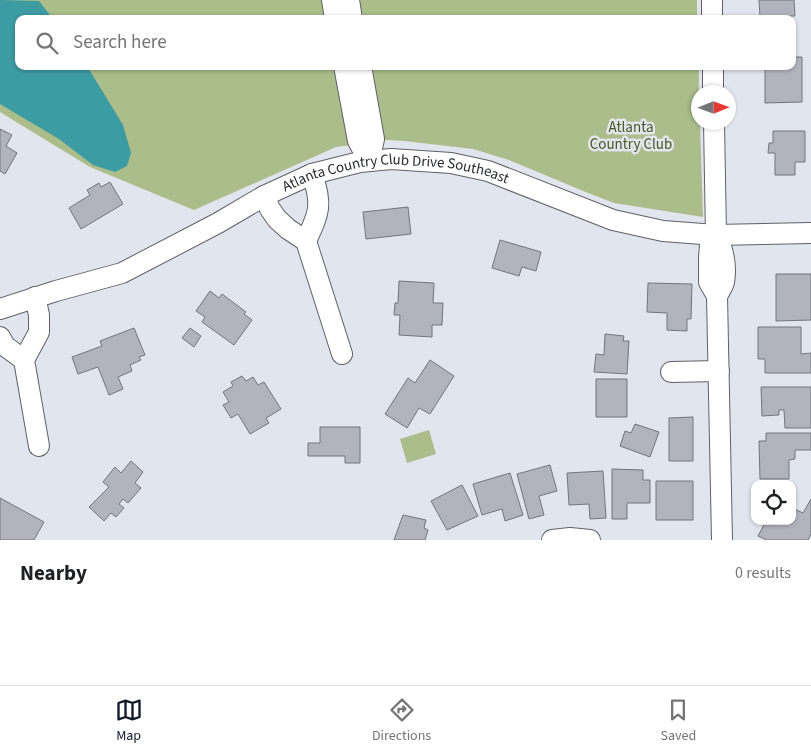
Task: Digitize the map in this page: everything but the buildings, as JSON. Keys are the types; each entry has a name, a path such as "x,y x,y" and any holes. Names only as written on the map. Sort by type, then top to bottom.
{"street":[{"path":"332,0 334,15"},
{"path":"349,0 351,15"},
{"path":"712,0 712,15"},
{"path":"345,70 358,141 369,161"},
{"path":"362,70 374,139 369,161"},
{"path":"713,70 714,85"},
{"path":"714,130 716,235 722,244 724,257 724,282 717,296 722,540"},
{"name":"Atlanta Country Club Drive Southeast","path":"0,309 122,273 218,223 264,196 312,174 369,161 391,159 450,163 488,171 613,220 663,231 716,235 811,233"},
{"path":"306,241 319,206 318,191 312,174"},
{"path":"264,196 277,219 306,241 342,354"},
{"path":"36,297 39,332 24,360 39,446"},
{"path":"0,337 5,346 24,360"},
{"path":"671,372 719,371"},
{"path":"552,540 570,538 590,540"}],"green space":[{"name":"Atlanta Country Club","path":"0,0 697,0 697,15 15,15 15,70 699,70 699,85 691,85 691,130 700,130 703,217 614,203 509,160 473,149 405,141 388,140 336,147 194,210 90,167 0,112"},
{"path":"429,430 436,454 407,463 400,439"}],"water":[{"path":"0,0 39,1 50,15 15,15 15,70 89,70 123,125 131,153 127,166 115,172 93,165 59,139 0,104"}]}
